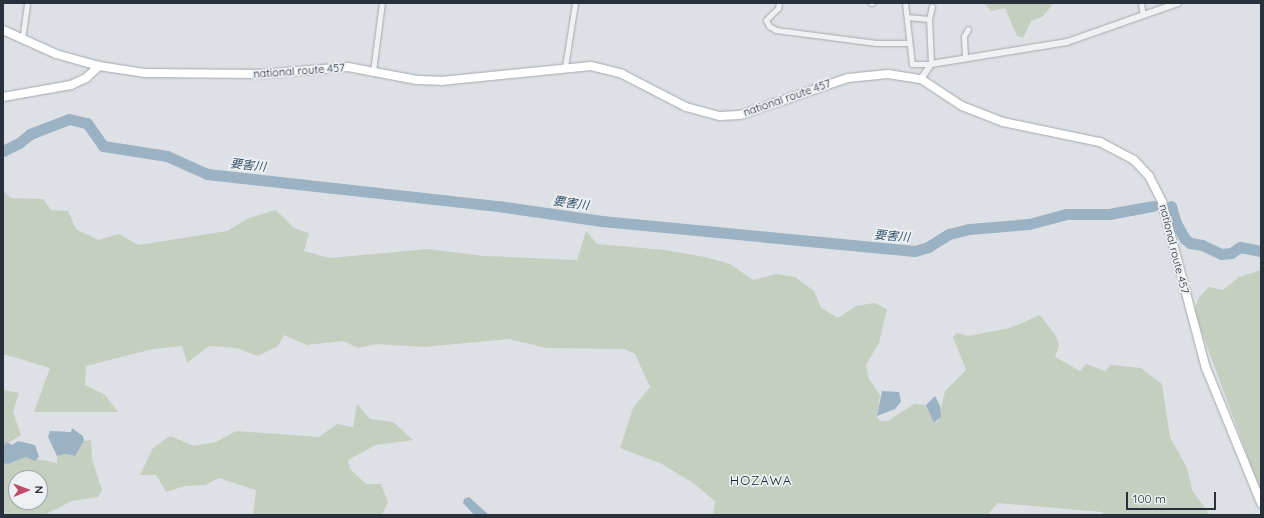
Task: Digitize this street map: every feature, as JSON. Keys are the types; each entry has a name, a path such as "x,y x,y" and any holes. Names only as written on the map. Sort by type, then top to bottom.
{"highway":[{"name":"national route 457","path":"3,30 22,40 56,54 99,66 145,73 208,75 262,74 324,68 373,71 417,80 441,81 566,67 591,66 607,68 686,107 720,116 740,115 848,78 888,74 921,79 962,106 1003,122 1100,142 1134,160 1149,176 1165,210 1206,368 1261,503"},
{"path":"3,97 71,85 86,78 99,66"}],"street":[{"path":"22,40 27,3"},
{"path":"373,71 382,3"},
{"path":"566,67 575,3"},
{"path":"779,3 778,8 766,20 768,26 776,30 876,44 909,43"},
{"path":"905,3 912,64 931,64 965,57 1067,42 1178,3"},
{"path":"1141,3 1143,15"},
{"path":"921,79 931,64 928,19 932,6"},
{"path":"907,17 928,19"},
{"path":"965,57 964,36 968,29"}],"green space":[{"path":"984,3 1054,3 1042,17 1031,21 1023,38 1017,36 1005,8 991,11"},
{"path":"3,191 11,198 43,199 51,210 68,211 76,229 98,240 119,234 138,245 227,231 249,218 276,210 294,228 309,233 304,251 329,258 428,249 484,256 577,260 586,231 597,244 665,250 705,257 730,264 753,280 776,274 795,277 814,291 821,308 838,318 856,306 874,303 887,309 879,343 866,365 869,379 880,395 877,416 880,421 888,421 914,404 926,405 934,423 938,422 945,391 966,370 953,337 957,333 968,336 1010,328 1040,315 1056,336 1059,346 1055,357 1080,371 1086,364 1105,371 1111,365 1141,368 1162,384 1170,437 1187,468 1192,490 1210,515 1106,515 1102,512 998,503 987,515 713,515 715,501 693,483 662,464 620,448 633,408 650,387 635,354 624,349 546,348 509,339 423,347 376,344 358,348 343,341 307,345 284,335 278,346 258,356 236,348 209,346 187,363 182,346 153,349 86,366 85,385 105,395 118,412 34,412 50,368 3,354"},
{"path":"1261,270 1261,492 1194,311 1199,297 1209,287 1223,290 1239,277"},
{"path":"3,390 19,393 13,412 21,435 3,446"},
{"path":"357,404 370,419 393,422 413,440 376,445 348,460 350,469 366,484 381,484 388,502 382,515 253,515 256,490 219,478 205,485 185,486 166,492 156,475 140,475 153,448 170,436 194,446 216,442 236,431 319,437 337,424 353,427"},
{"path":"91,440 92,459 102,490 98,497 72,501 44,515 3,515 3,462 8,464 26,457 57,463 57,456 65,454 75,456 84,441"}],"water":[{"path":"882,391 899,392 901,402 895,409 877,416"},
{"path":"935,396 940,406 941,417 934,423 926,405"},
{"path":"72,428 83,436 84,441 75,456 65,454 57,456 48,437 50,431 71,432"},
{"path":"18,441 35,445 39,457 35,461 26,457 8,464 3,463 3,446 7,442 12,445"},
{"path":"469,497 489,515 474,515 463,503 464,499"}],"waterway":[{"name":"要害川","path":"3,151 19,143 30,134 69,119 87,123 103,146 167,156 207,174 498,206 602,221 915,251 928,247 949,234 969,229 1029,224 1067,214 1109,214 1153,206"},
{"name":"要害川","path":"1171,206 1176,223 1185,239 1190,243 1202,245 1221,254 1231,253 1240,247 1261,251"}],"district":[{"name":"HOZAWA","path":"761,480"}]}
